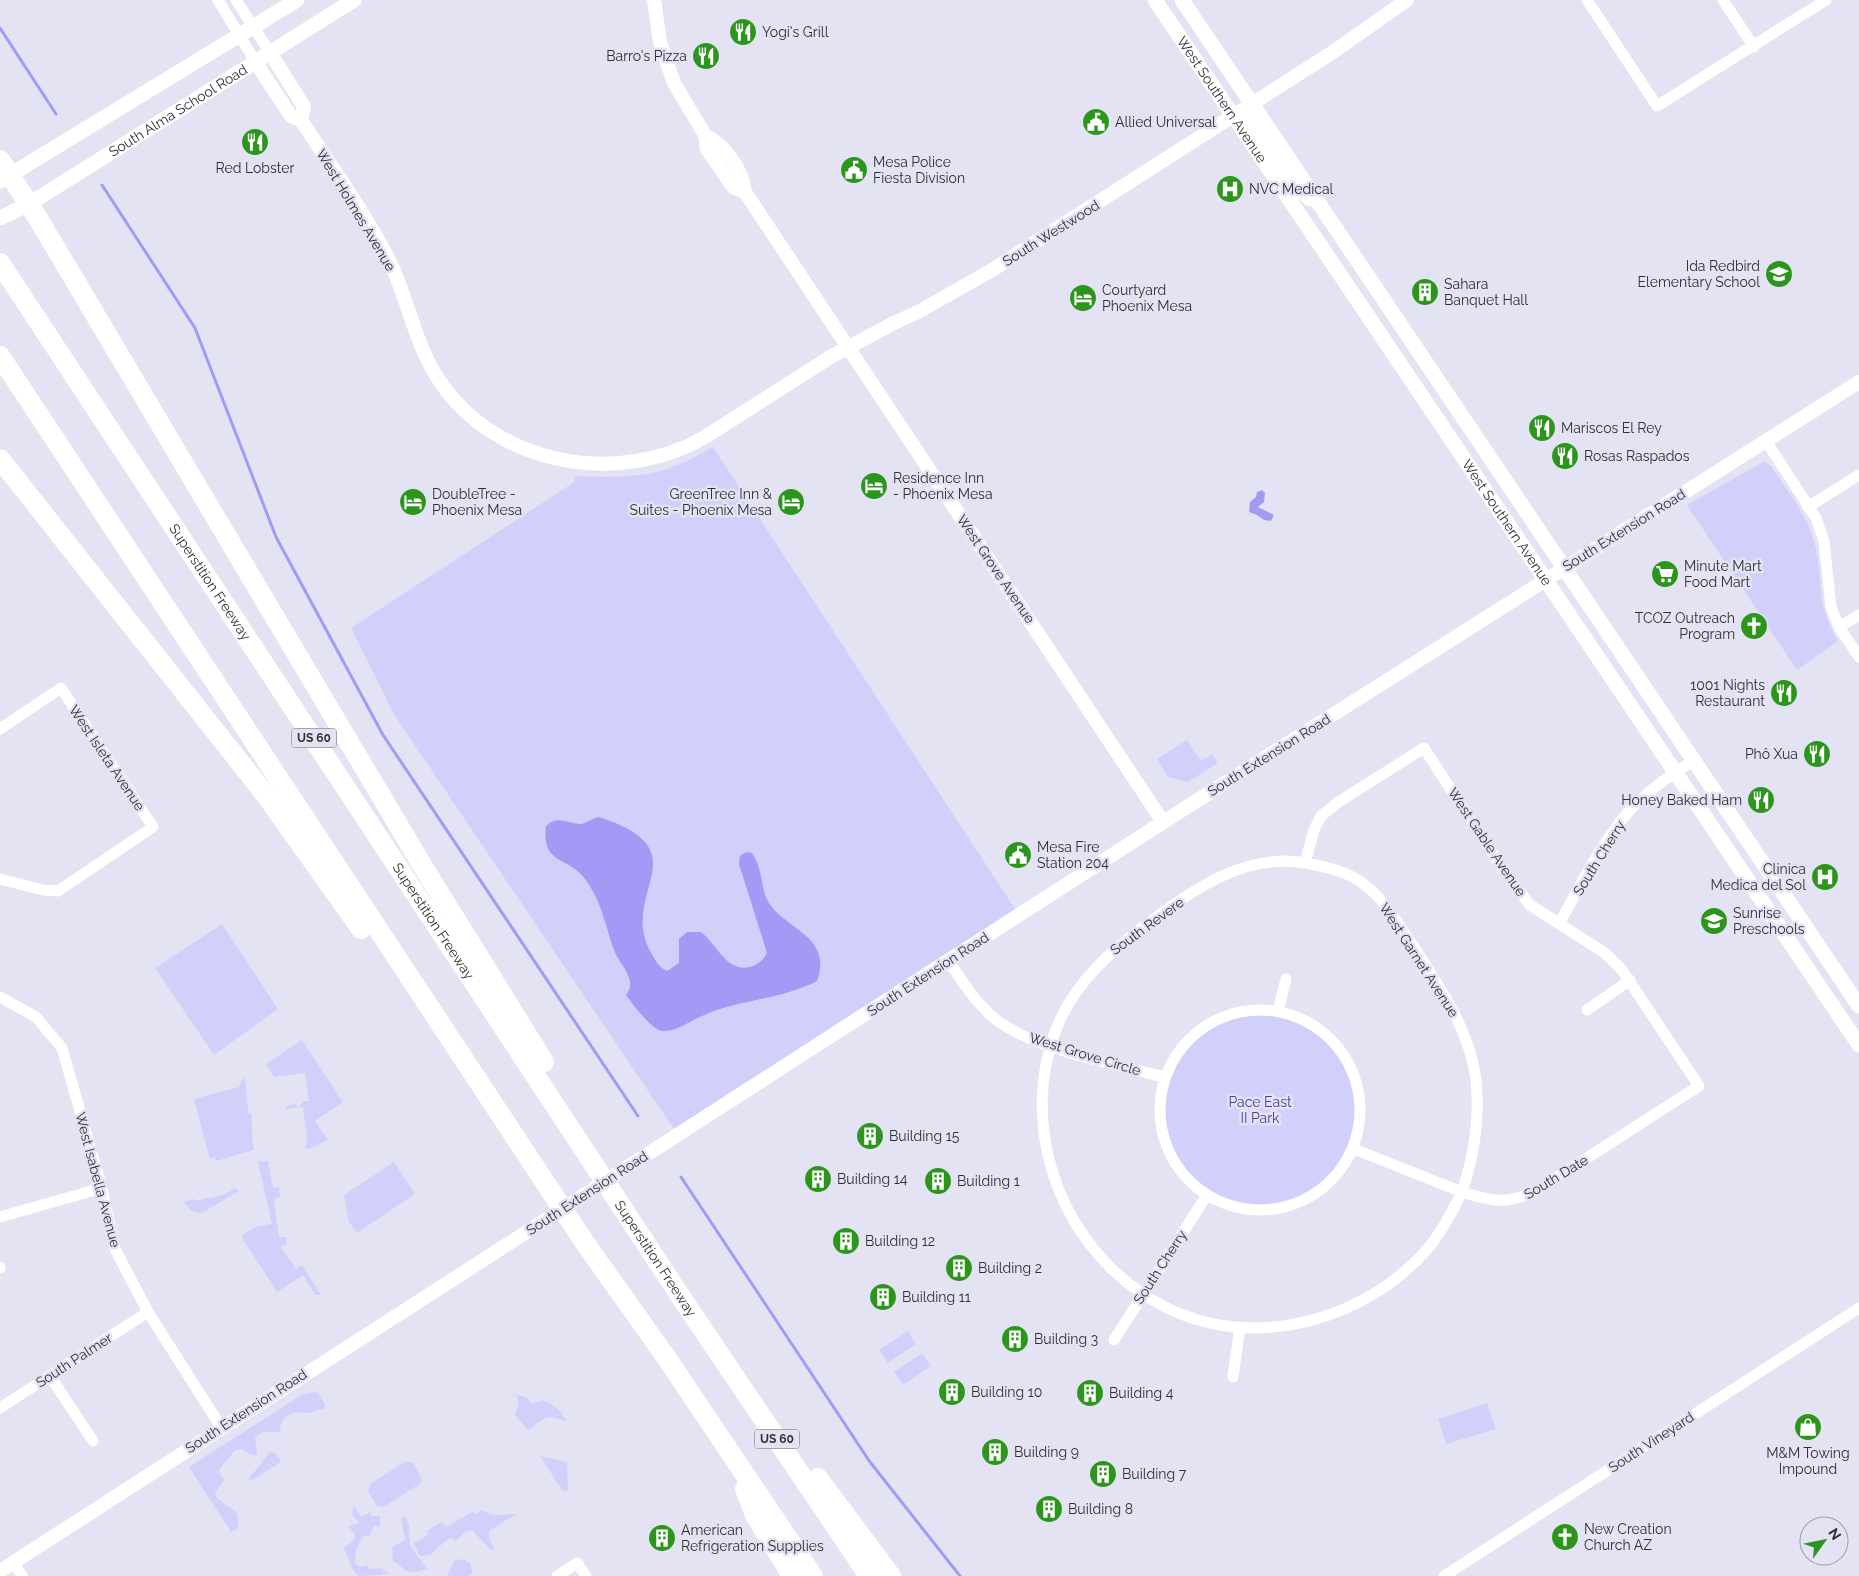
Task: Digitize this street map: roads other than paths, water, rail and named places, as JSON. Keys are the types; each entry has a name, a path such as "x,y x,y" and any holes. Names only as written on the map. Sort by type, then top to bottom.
{"highway":[{"path":"3,172 29,204 422,866 567,1099 629,1214"},
{"name":"Superstition Freeway","path":"0,263 629,1214 685,1303 869,1576"},
{"path":"0,356 584,1243 733,1457 813,1576"},
{"path":"0,459 265,794 348,910 492,1124 584,1243"},
{"path":"685,1303 891,1576"},
{"path":"733,1457 755,1515 792,1576"}],"main road":[{"path":"3,172 297,0"},
{"name":"South Alma School Road","path":"0,218 29,204 354,0"},
{"name":"West Southern Avenue","path":"1155,0 1235,116 1859,1045"},
{"name":"West Southern Avenue","path":"1182,0 1859,1006"},
{"path":"1168,19 1184,28 1198,44 1234,98 1238,102 1253,104"},
{"path":"1235,116 1250,120 1295,186 1324,209"},
{"path":"1356,297 1374,283"},
{"path":"1434,414 1441,410 1448,412 1470,445 1502,476"}],"street":[{"name":"West Holmes Avenue","path":"218,0 291,116 301,120 387,257 424,350 438,378 467,412 494,433 524,449 541,456 574,462 630,462 665,455 684,448"},
{"name":"West Holmes Avenue","path":"236,0 304,107 301,120"},
{"name":"West Grove Avenue","path":"654,0 655,19 667,66 688,108 706,135 718,142 744,178 745,192 1163,822"},
{"name":"South Westwood","path":"684,448 849,347 918,312 992,270 1235,116 1333,52 1407,0"},
{"path":"1587,0 1657,106 1754,47 1826,0"},
{"path":"1723,0 1754,47"},
{"name":"South Extension Road","path":"0,1571 1163,822 1859,382"},
{"path":"1766,441 1816,518 1824,541 1831,607 1839,627 1859,657"},
{"path":"1808,507 1859,475"},
{"path":"1839,627 1859,615"},
{"name":"West Isleta Avenue","path":"0,728 61,688 153,827 58,890 43,890 0,878"},
{"name":"West Gable Avenue","path":"1305,863 1314,830 1322,816 1337,803 1424,748 1502,868 1530,905 1605,953 1630,980 1699,1086"},
{"name":"South Cherry","path":"1559,924 1605,842 1621,820 1650,792 1694,760"},
{"name":"South Revere","path":"1142,1294 1100,1256 1077,1228 1064,1206 1053,1176 1046,1148 1043,1112 1045,1077 1050,1046 1061,1018 1095,967 1116,946 1157,916 1219,877 1244,866 1288,860 1305,863"},
{"name":"West Garnet Avenue","path":"1305,863 1330,867 1349,876 1365,884 1380,899 1392,914 1448,1000 1460,1025 1476,1079 1477,1108 1472,1159 1462,1192"},
{"name":"West Grove Circle","path":"948,960 965,986 994,1018 1012,1029 1050,1046 1164,1078"},
{"path":"1278,1012 1286,979"},
{"path":"1588,1010 1630,980"},
{"name":"West Isabella Avenue","path":"0,997 36,1017 62,1048 102,1188 115,1249 148,1312 221,1427"},
{"path":"1242,1010 1278,1012 1313,1026 1328,1037 1350,1068 1358,1089 1360,1121 1354,1149 1335,1177 1323,1189 1307,1200 1292,1205 1258,1210 1237,1207 1206,1195 1184,1176 1173,1161 1166,1144 1160,1110 1160,1094 1164,1078 1174,1057 1188,1040 1205,1026 1242,1010"},
{"name":"South Date","path":"1462,1192 1492,1202 1520,1198 1534,1192 1699,1086"},
{"path":"1142,1294 1183,1314 1211,1323 1240,1327 1284,1326 1333,1316 1380,1291 1422,1255 1437,1237 1462,1192 1354,1149"},
{"path":"0,1217 102,1188"},
{"name":"South Cherry","path":"1114,1340 1206,1195"},
{"name":"South Vineyard","path":"1444,1576 1859,1308"},
{"name":"South Palmer","path":"0,1408 148,1312"},
{"path":"1233,1377 1240,1327"},
{"path":"50,1376 93,1441"},
{"path":"13,1562 22,1576"},
{"path":"557,1576 578,1563 586,1576"}],"waterway":[{"path":"0,28 56,114"},
{"path":"102,185 195,328 276,537 383,735 638,1116"},
{"path":"681,1177 870,1462 960,1576"}],"place":[{"name":"Yogi's Grill","path":"743,32"},
{"name":"Barro's Pizza","path":"706,56"},
{"name":"Allied Universal","path":"1096,122"},
{"name":"Red Lobster","path":"255,142"},
{"name":"Mesa Police Fiesta Division","path":"854,170"},
{"name":"NVC Medical","path":"1230,189"},
{"name":"Ida Redbird Elementary School","path":"1779,274"},
{"name":"Sahara Banquet Hall","path":"1425,292"},
{"name":"Courtyard Phoenix Mesa","path":"1083,298"},
{"name":"Mariscos El Rey","path":"1542,428"},
{"name":"Rosas Raspados","path":"1565,456"},
{"name":"Residence Inn - Phoenix Mesa","path":"874,486"},
{"name":"DoubleTree - Phoenix Mesa","path":"413,502"},
{"name":"GreenTree Inn & Suites - Phoenix Mesa","path":"791,502"},
{"name":"Minute Mart Food Mart","path":"1665,574"},
{"name":"TCOZ Outreach Program","path":"1754,626"},
{"name":"1001 Nights Restaurant","path":"1784,693"},
{"name":"Phô Xua","path":"1817,754"},
{"name":"Honey Baked Ham","path":"1761,800"},
{"name":"Mesa Fire Station 204","path":"1018,855"},
{"name":"Clinica Medica del Sol","path":"1825,877"},
{"name":"Sunrise Preschools","path":"1714,921"},
{"name":"Building 15","path":"870,1136"},
{"name":"Building 14","path":"818,1179"},
{"name":"Building 1","path":"938,1181"},
{"name":"Building 12","path":"846,1241"},
{"name":"Building 2","path":"959,1268"},
{"name":"Building 11","path":"883,1297"},
{"name":"Building 3","path":"1015,1339"},
{"name":"Building 10","path":"952,1392"},
{"name":"Building 4","path":"1090,1393"},
{"name":"M&M Towing Impound","path":"1808,1427"},
{"name":"Building 9","path":"995,1452"},
{"name":"Building 7","path":"1103,1474"},
{"name":"Building 8","path":"1049,1509"},
{"name":"New Creation Church AZ","path":"1565,1537"},
{"name":"American Refrigeration Supplies","path":"662,1538"}],"park label":[{"name":"Pace East II Park","path":"1260,1110"}]}
